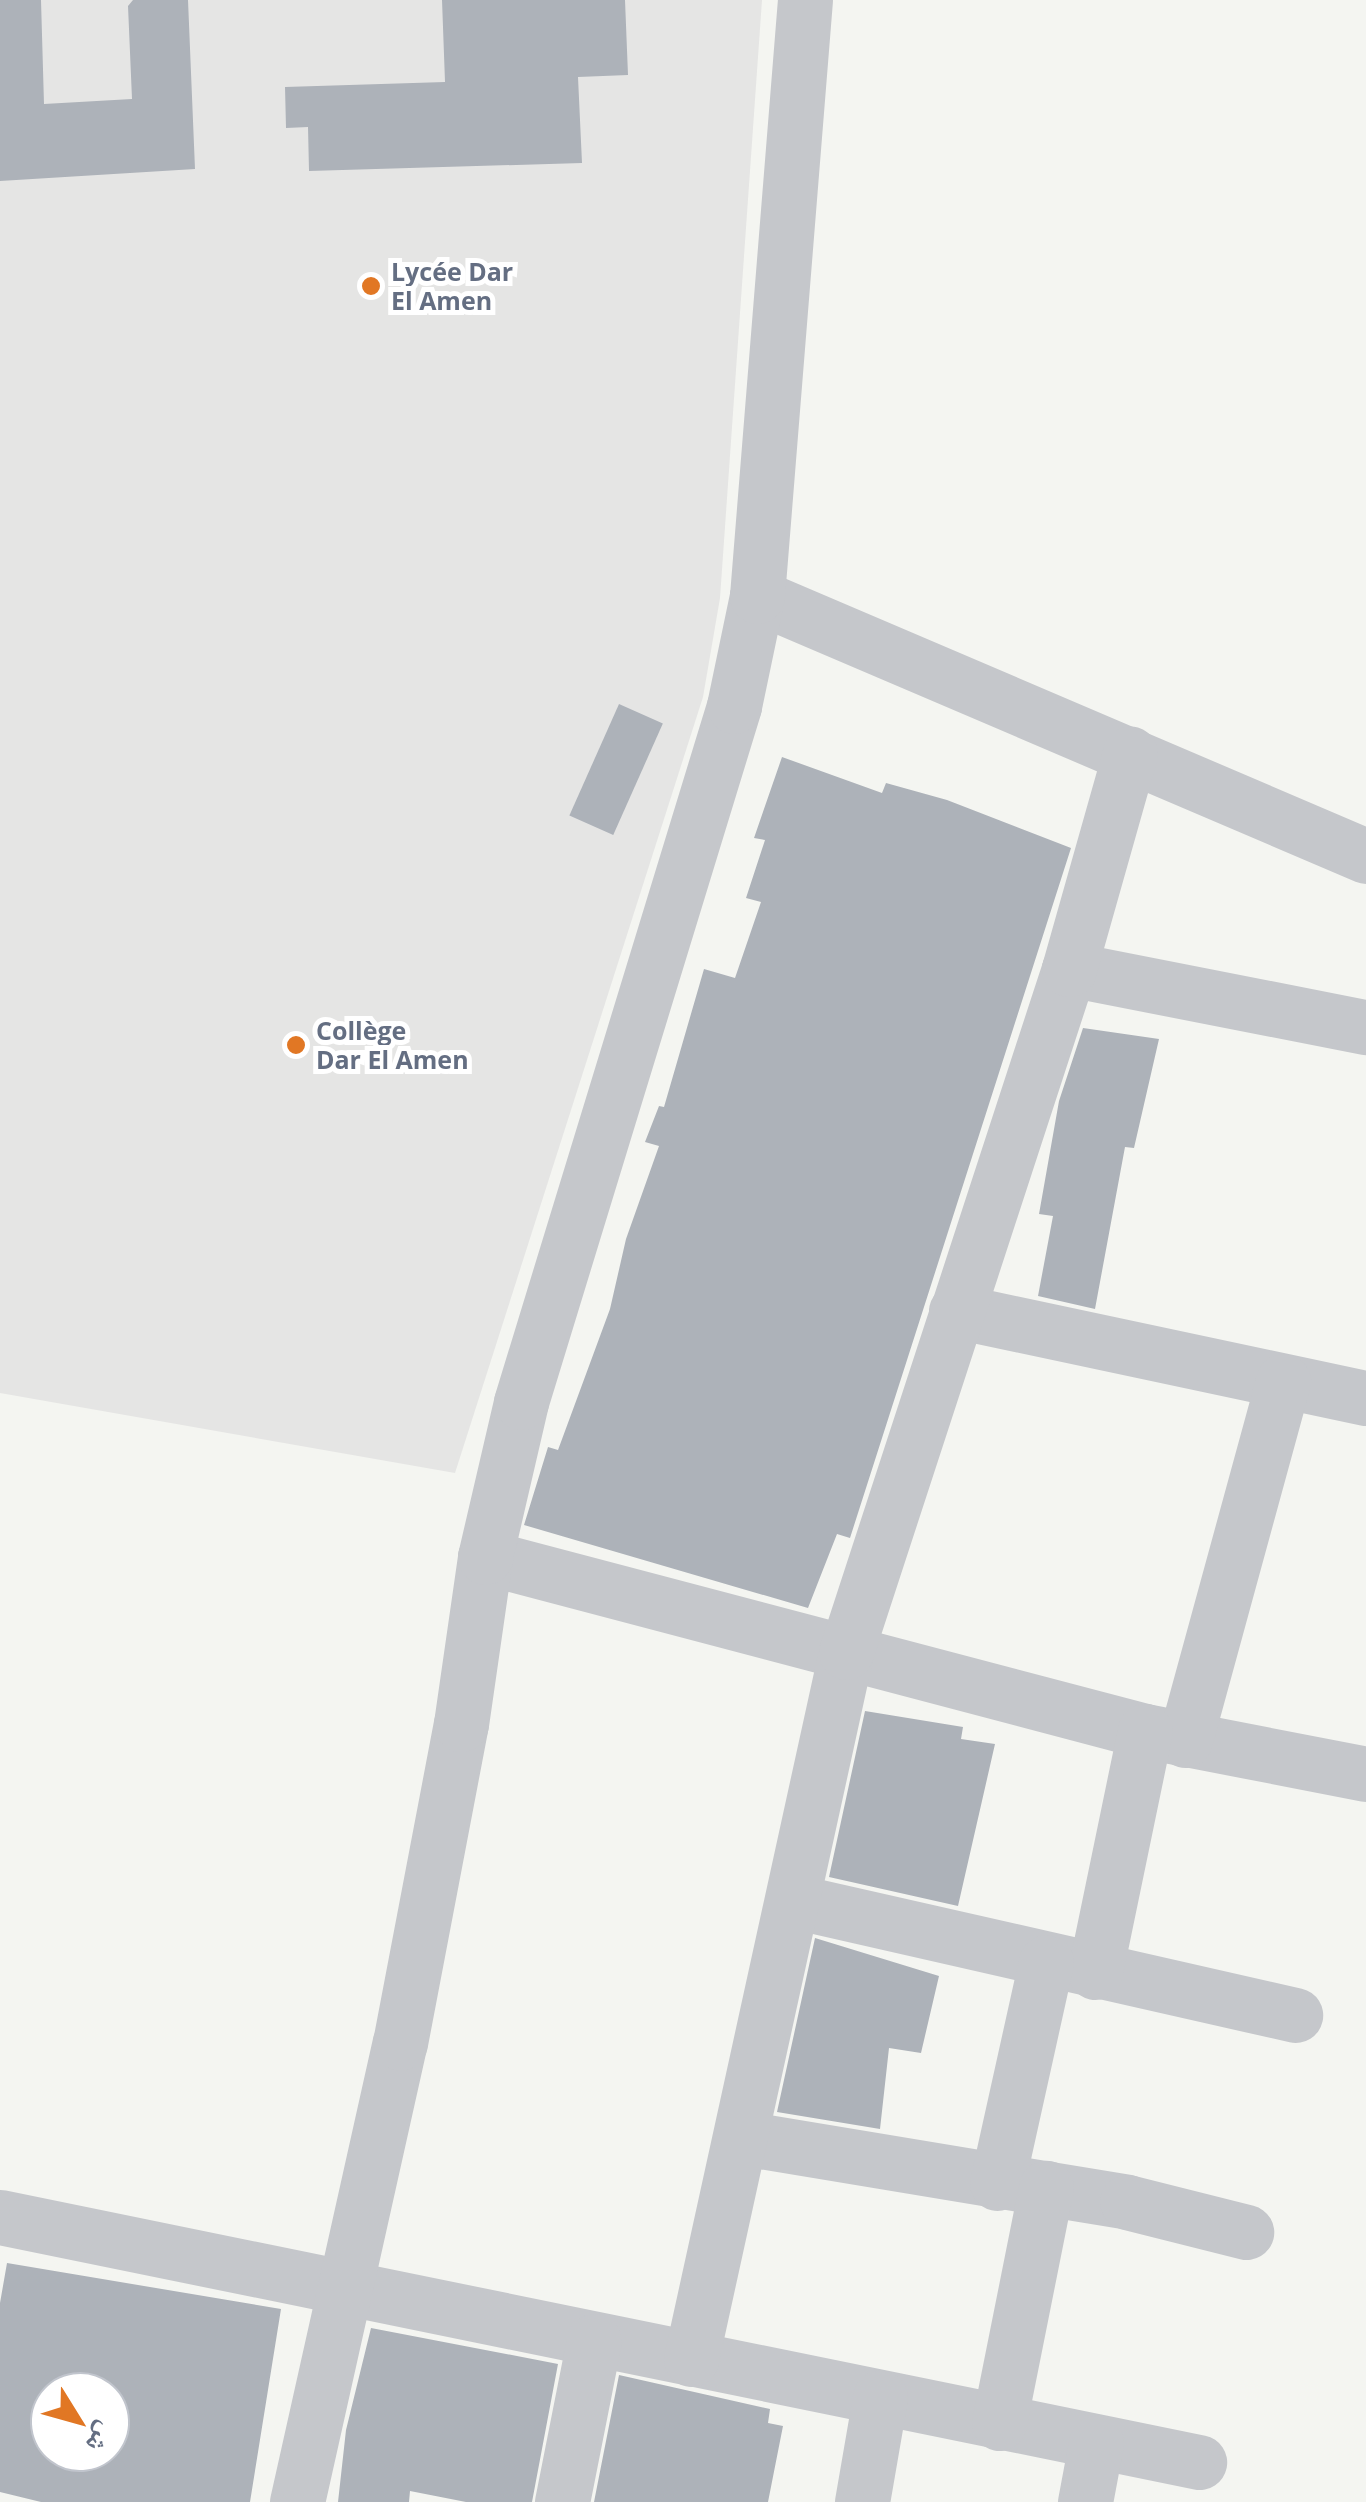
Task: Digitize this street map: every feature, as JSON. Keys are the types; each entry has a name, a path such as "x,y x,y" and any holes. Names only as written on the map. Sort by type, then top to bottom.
{"street":[{"path":"296,2502 345,2287 454,1761 484,1557 521,1402 734,706 757,596 805,0"},
{"path":"757,596 1366,856"},
{"path":"691,2359 846,1652 1069,969 1130,753"},
{"path":"1069,969 1366,1026"},
{"path":"956,1310 1366,1398"},
{"path":"998,2423 1022,2185 1070,1967 1165,1735 1283,1380"},
{"path":"484,1557 1165,1735 1366,1774"},
{"path":"794,1902 1295,2015"},
{"path":"742,2138 1022,2185 1246,2232"},
{"path":"0,2216 594,2341 1199,2462"},
{"path":"562,2502 594,2341"},
{"path":"862,2502 880,2398"},
{"path":"1085,2502 1096,2443"}],"shaded area":[{"path":"0,0 762,0 720,598 703,697 455,1473 0,1393"}],"building":[{"path":"0,0 41,0 44,104 132,99 128,6 133,0 188,0 195,169 0,181"},
{"path":"442,0 625,0 628,75 578,77 582,163 309,171 308,127 286,128 285,87 445,82"},
{"path":"619,704 663,724 613,835 569,815"},
{"path":"782,757 882,793 886,783 947,800 1071,848 850,1538 837,1534 808,1608 524,1525 548,1447 558,1450 610,1309 626,1239 659,1146 645,1142 659,1106 664,1107 704,969 735,978 761,902 746,898 765,840 754,838"},
{"path":"1083,1028 1159,1039 1134,1148 1125,1147 1095,1309 1038,1296 1053,1216 1039,1214 1059,1101"},
{"path":"865,1711 963,1727 961,1739 995,1744 958,1906 829,1877"},
{"path":"815,1938 939,1976 921,2053 889,2048 880,2129 777,2112"},
{"path":"7,2263 281,2309 250,2502 41,2502 0,2492 0,2303"},
{"path":"371,2328 558,2364 532,2502 466,2502 410,2491 409,2502 338,2502 346,2430"},
{"path":"619,2375 770,2409 768,2423 783,2426 768,2502 594,2502"}],"place":[{"name":"Lycée Dar El Amen","path":"371,286"},
{"name":"Collège Dar El Amen","path":"296,1045"}]}
